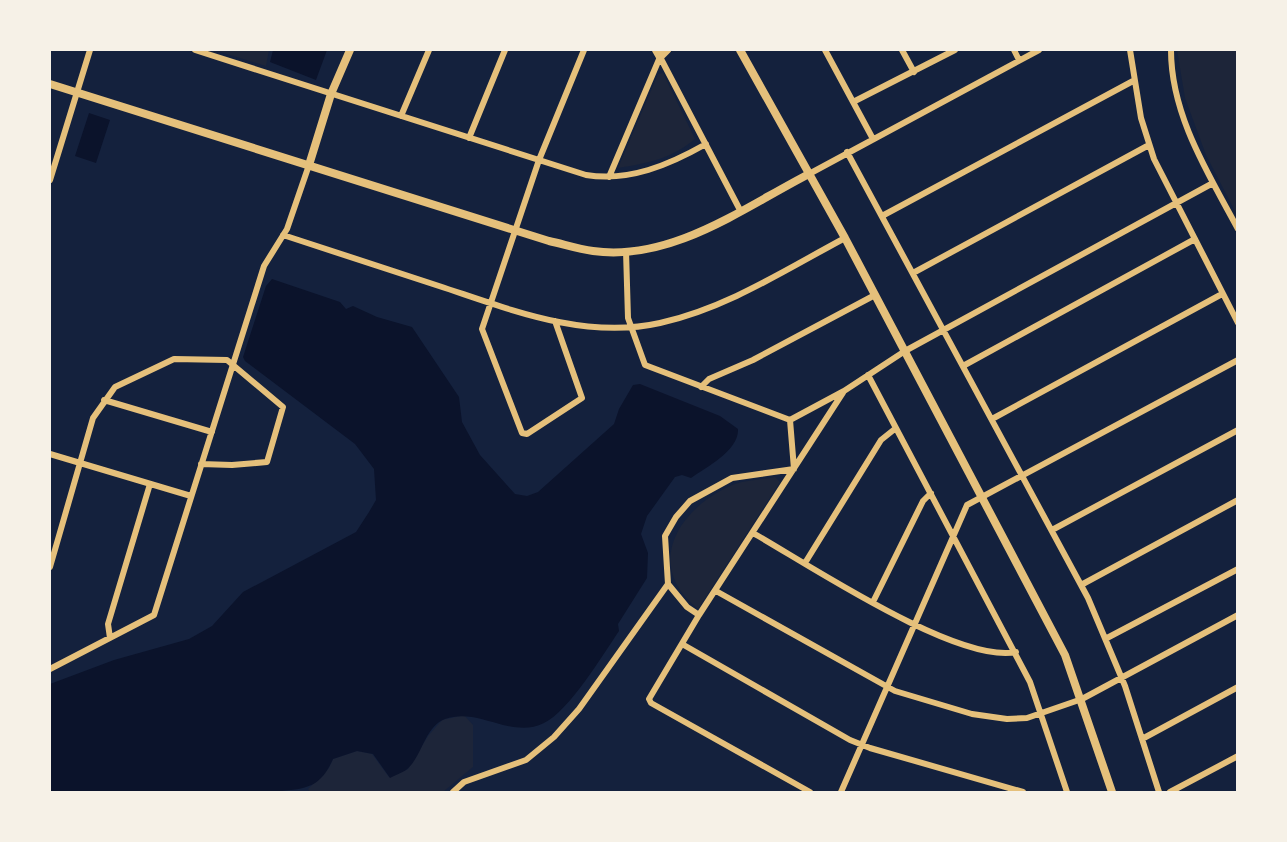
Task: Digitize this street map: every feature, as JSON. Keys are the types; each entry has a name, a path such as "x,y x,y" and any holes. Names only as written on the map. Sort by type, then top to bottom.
{"street":[{"path":"50,180 53,160 90,50"},
{"path":"195,50 586,175 609,177 655,170 706,144"},
{"path":"52,666 154,615 264,266 283,236 309,165 331,94 350,50"},
{"path":"401,116 429,50"},
{"path":"469,138 505,50"},
{"path":"555,321 582,398 527,434 522,433 482,329 539,160 584,50"},
{"path":"658,53 667,50"},
{"path":"740,50 845,238 1065,655 1113,792"},
{"path":"825,50 873,139"},
{"path":"902,50 914,72"},
{"path":"853,102 955,50"},
{"path":"1014,50 1019,60"},
{"path":"50,84 78,90 515,230 593,251 626,251 654,248 689,238 1039,50"},
{"path":"1130,50 1133,81 1149,145 1176,204 1238,323"},
{"path":"1171,50 1176,88 1189,134 1238,229"},
{"path":"609,177 658,53"},
{"path":"658,53 740,210"},
{"path":"882,216 1133,81"},
{"path":"913,273 1149,145"},
{"path":"847,152 1052,530 1107,638 1159,792"},
{"path":"626,251 630,326 647,368 790,420 844,391 905,351 1213,183"},
{"path":"283,236 536,318 601,328 679,318 732,299 845,238"},
{"path":"963,366 1195,239"},
{"path":"992,419 1222,294"},
{"path":"700,387 709,379 753,360 875,295"},
{"path":"50,567 93,418 104,400 116,387 174,359 227,360 283,407 267,462 232,465 201,464"},
{"path":"842,792 967,505 1238,360"},
{"path":"868,375 1030,682 1067,792 1060,792"},
{"path":"810,792 651,703 650,695 844,391"},
{"path":"104,400 212,432"},
{"path":"790,420 794,469"},
{"path":"805,563 881,440 896,428"},
{"path":"1052,530 1238,430"},
{"path":"50,454 191,496"},
{"path":"699,615 687,607 668,584 665,536 676,517 690,501 732,478 794,469"},
{"path":"110,638 108,624 150,484"},
{"path":"873,602 922,501 931,493"},
{"path":"1081,585 1238,500"},
{"path":"753,533 914,625 987,652 1016,652"},
{"path":"1107,638 1238,569"},
{"path":"453,792 464,782 526,760 554,737 579,709 668,584"},
{"path":"716,591 887,687 986,717 1027,718 1082,699 1238,615"},
{"path":"682,644 862,745 1023,792"},
{"path":"1142,739 1238,687"},
{"path":"1170,792 1238,756"}],"shaded area":[{"path":"214,50 269,50 266,66"},
{"path":"273,50 327,50 316,80 270,62"},
{"path":"1177,50 1237,50 1237,215 1206,155 1185,98"},
{"path":"663,73 695,139 668,156 618,168 658,74"},
{"path":"89,113 110,120 96,163 75,156"},
{"path":"272,279 340,302 346,309 353,306 377,317 412,327 459,397 462,422 480,455 515,494 527,496 538,492 614,424 619,409 633,385 640,384 720,416 738,429 737,437 728,451 691,478 682,475 675,477 647,516 641,534 648,553 647,578 618,624 619,631 584,682 564,707 544,723 524,728 460,716 445,719 432,729 411,765 390,778 373,754 357,751 333,759 328,769 316,782 293,790 274,792 50,792 50,684 114,660 189,639 212,626 243,592 356,532 376,500 374,469 355,444 245,361 243,357 266,286"},
{"path":"775,477 780,482 698,609 682,592 673,575 670,558 674,540 682,524 711,496 730,486"},
{"path":"464,715 473,725 473,767 443,792 310,792 308,789 329,768 333,759 357,751 372,754 389,777 408,769 428,736 442,720"}]}
